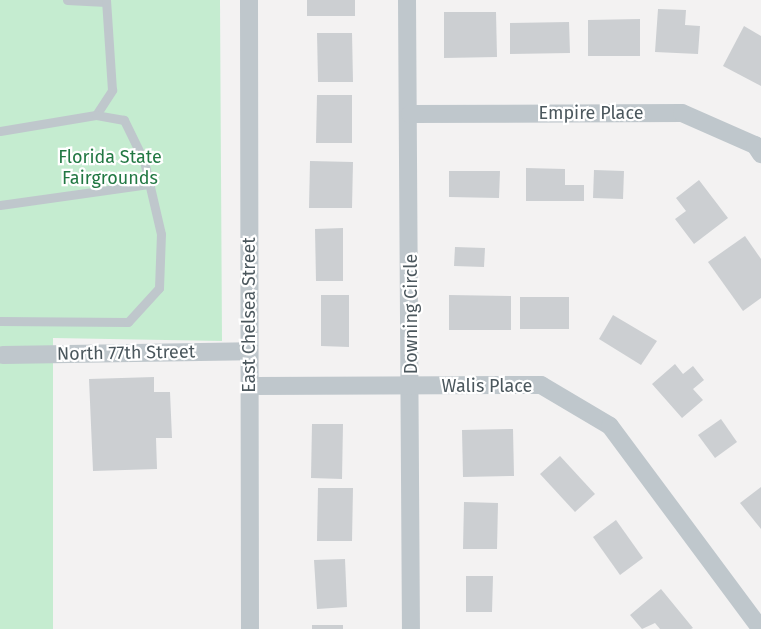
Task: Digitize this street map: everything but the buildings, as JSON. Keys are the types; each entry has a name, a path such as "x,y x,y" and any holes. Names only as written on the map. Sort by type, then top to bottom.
{"street":[{"name":"East Chelsea Street","path":"249,0 250,629"},
{"name":"Downing Circle","path":"407,0 410,114 411,629"},
{"name":"Empire Place","path":"410,114 682,113 755,145 761,154"},
{"name":"North 77th Street","path":"3,355 249,351"},
{"name":"Walis Place","path":"249,386 541,385 610,426 761,629"}],"lane":[{"path":"67,0 106,1 112,90 96,115"},
{"path":"0,132 96,115 124,120 144,161 161,234 159,288 128,322 0,321"},
{"path":"0,205 149,184"}],"green space":[{"name":"Florida State Fairgrounds","path":"0,0 220,0 222,341 53,338 53,629 0,629"}]}
